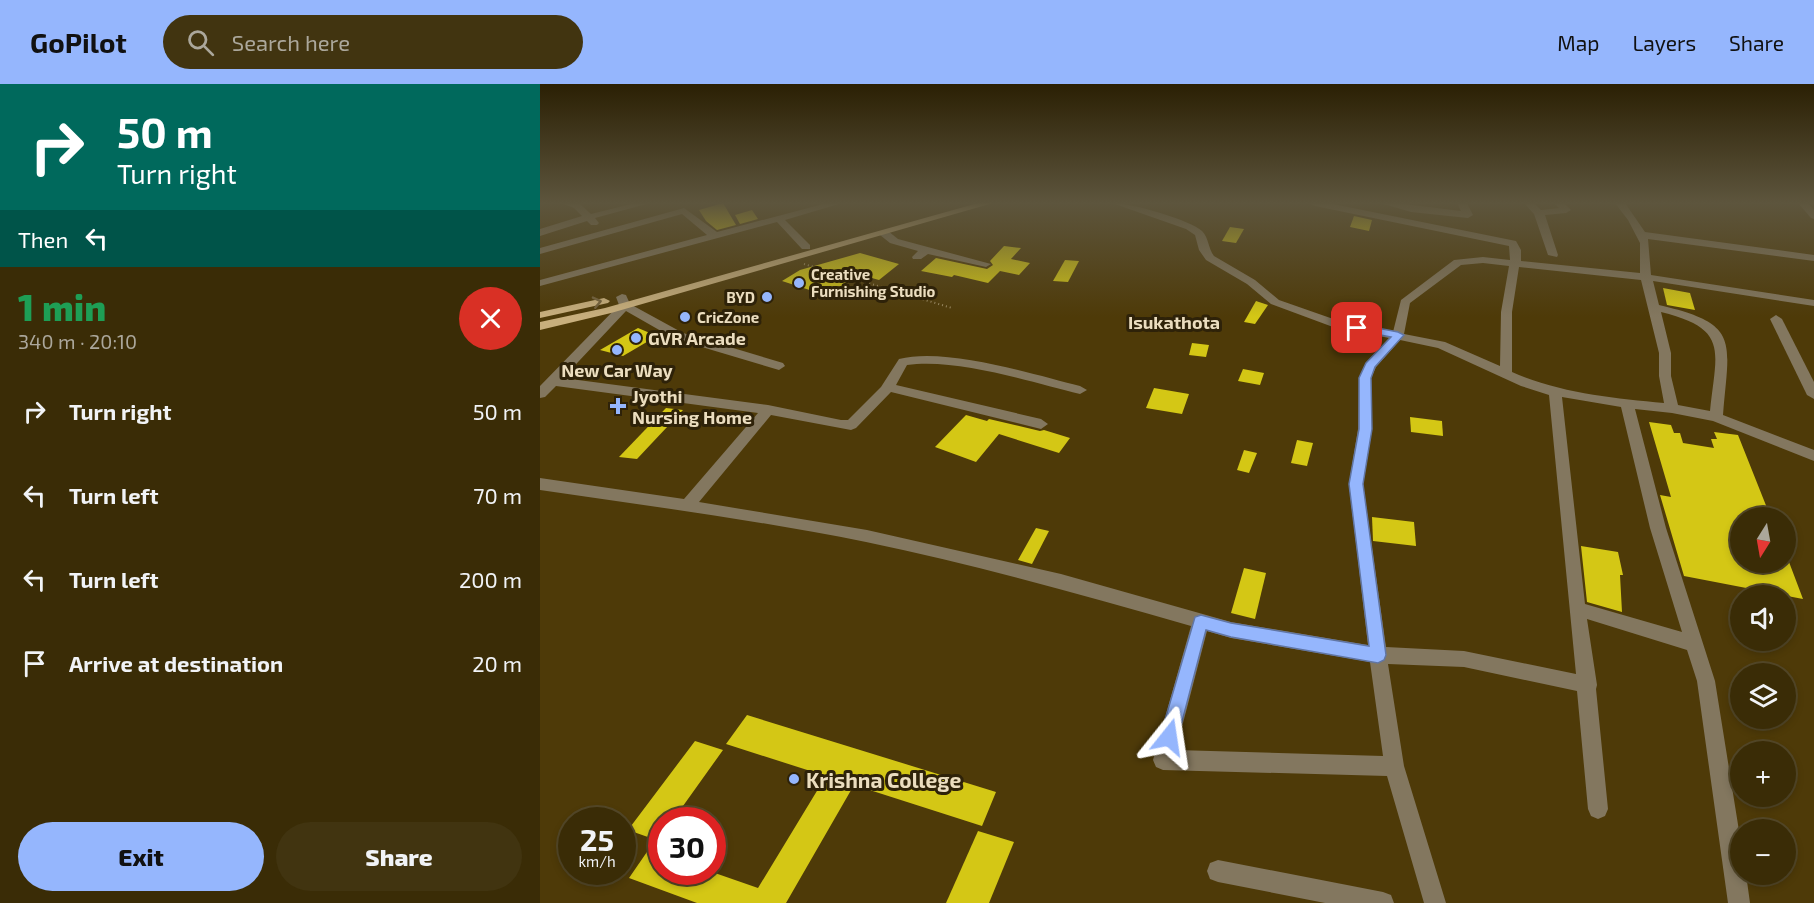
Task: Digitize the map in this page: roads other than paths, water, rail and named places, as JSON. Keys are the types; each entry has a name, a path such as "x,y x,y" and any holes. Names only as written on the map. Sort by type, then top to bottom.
{"main road":[{"path":"540,326 826,241"},
{"path":"540,315 624,301 794,259 856,241"}],"street":[{"path":"540,251 578,241"},
{"path":"541,281 695,241"},
{"path":"800,241 806,247"},
{"path":"897,241 922,253 986,264"},
{"path":"1203,241 1204,250 1210,258 1251,282 1275,302 1302,313 1337,324 1441,345 1506,374 1555,392 1627,404 1672,408 1716,417 1814,456"},
{"path":"1506,374 1509,288 1515,262 1515,248 1507,241"},
{"path":"1548,241 1553,255"},
{"path":"1644,241 1646,277 1665,353 1665,376 1672,408"},
{"path":"1694,241 1814,258"},
{"path":"1435,903 1394,766 1356,484 1365,429 1365,378 1370,366 1398,335 1405,302 1458,262 1483,260 1646,277 1814,303"},
{"path":"540,394 624,301 679,336 779,366"},
{"path":"1654,307 1707,323 1716,332 1721,341 1722,350 1716,417"},
{"path":"1776,319 1814,395"},
{"path":"552,381 768,410 841,425 851,425 875,404 903,362 914,360 979,368 1080,390"},
{"path":"888,387 1041,424"},
{"path":"1555,392 1588,685 1598,809"},
{"path":"1627,404 1658,528 1706,681 1738,903"},
{"path":"686,507 768,410"},
{"path":"540,484 765,517 867,536 1061,581 1231,630 1378,655 1464,658 1588,685"},
{"path":"1578,609 1695,644"},
{"path":"1201,621 1163,760 1394,766"},
{"path":"1218,871 1383,903"}],"place":[{"name":"Creative Furnishing Studio","path":"799,283"},
{"name":"BYD","path":"767,297"},
{"name":"CricZone","path":"685,317"},
{"name":"GVR Arcade","path":"636,338"},
{"name":"New Car Way","path":"617,350"},
{"name":"Jyothi Nursing Home","path":"618,406"},
{"name":"Krishna College","path":"794,779"}],"district":[{"name":"Isukathota","path":"1174,322"}]}
